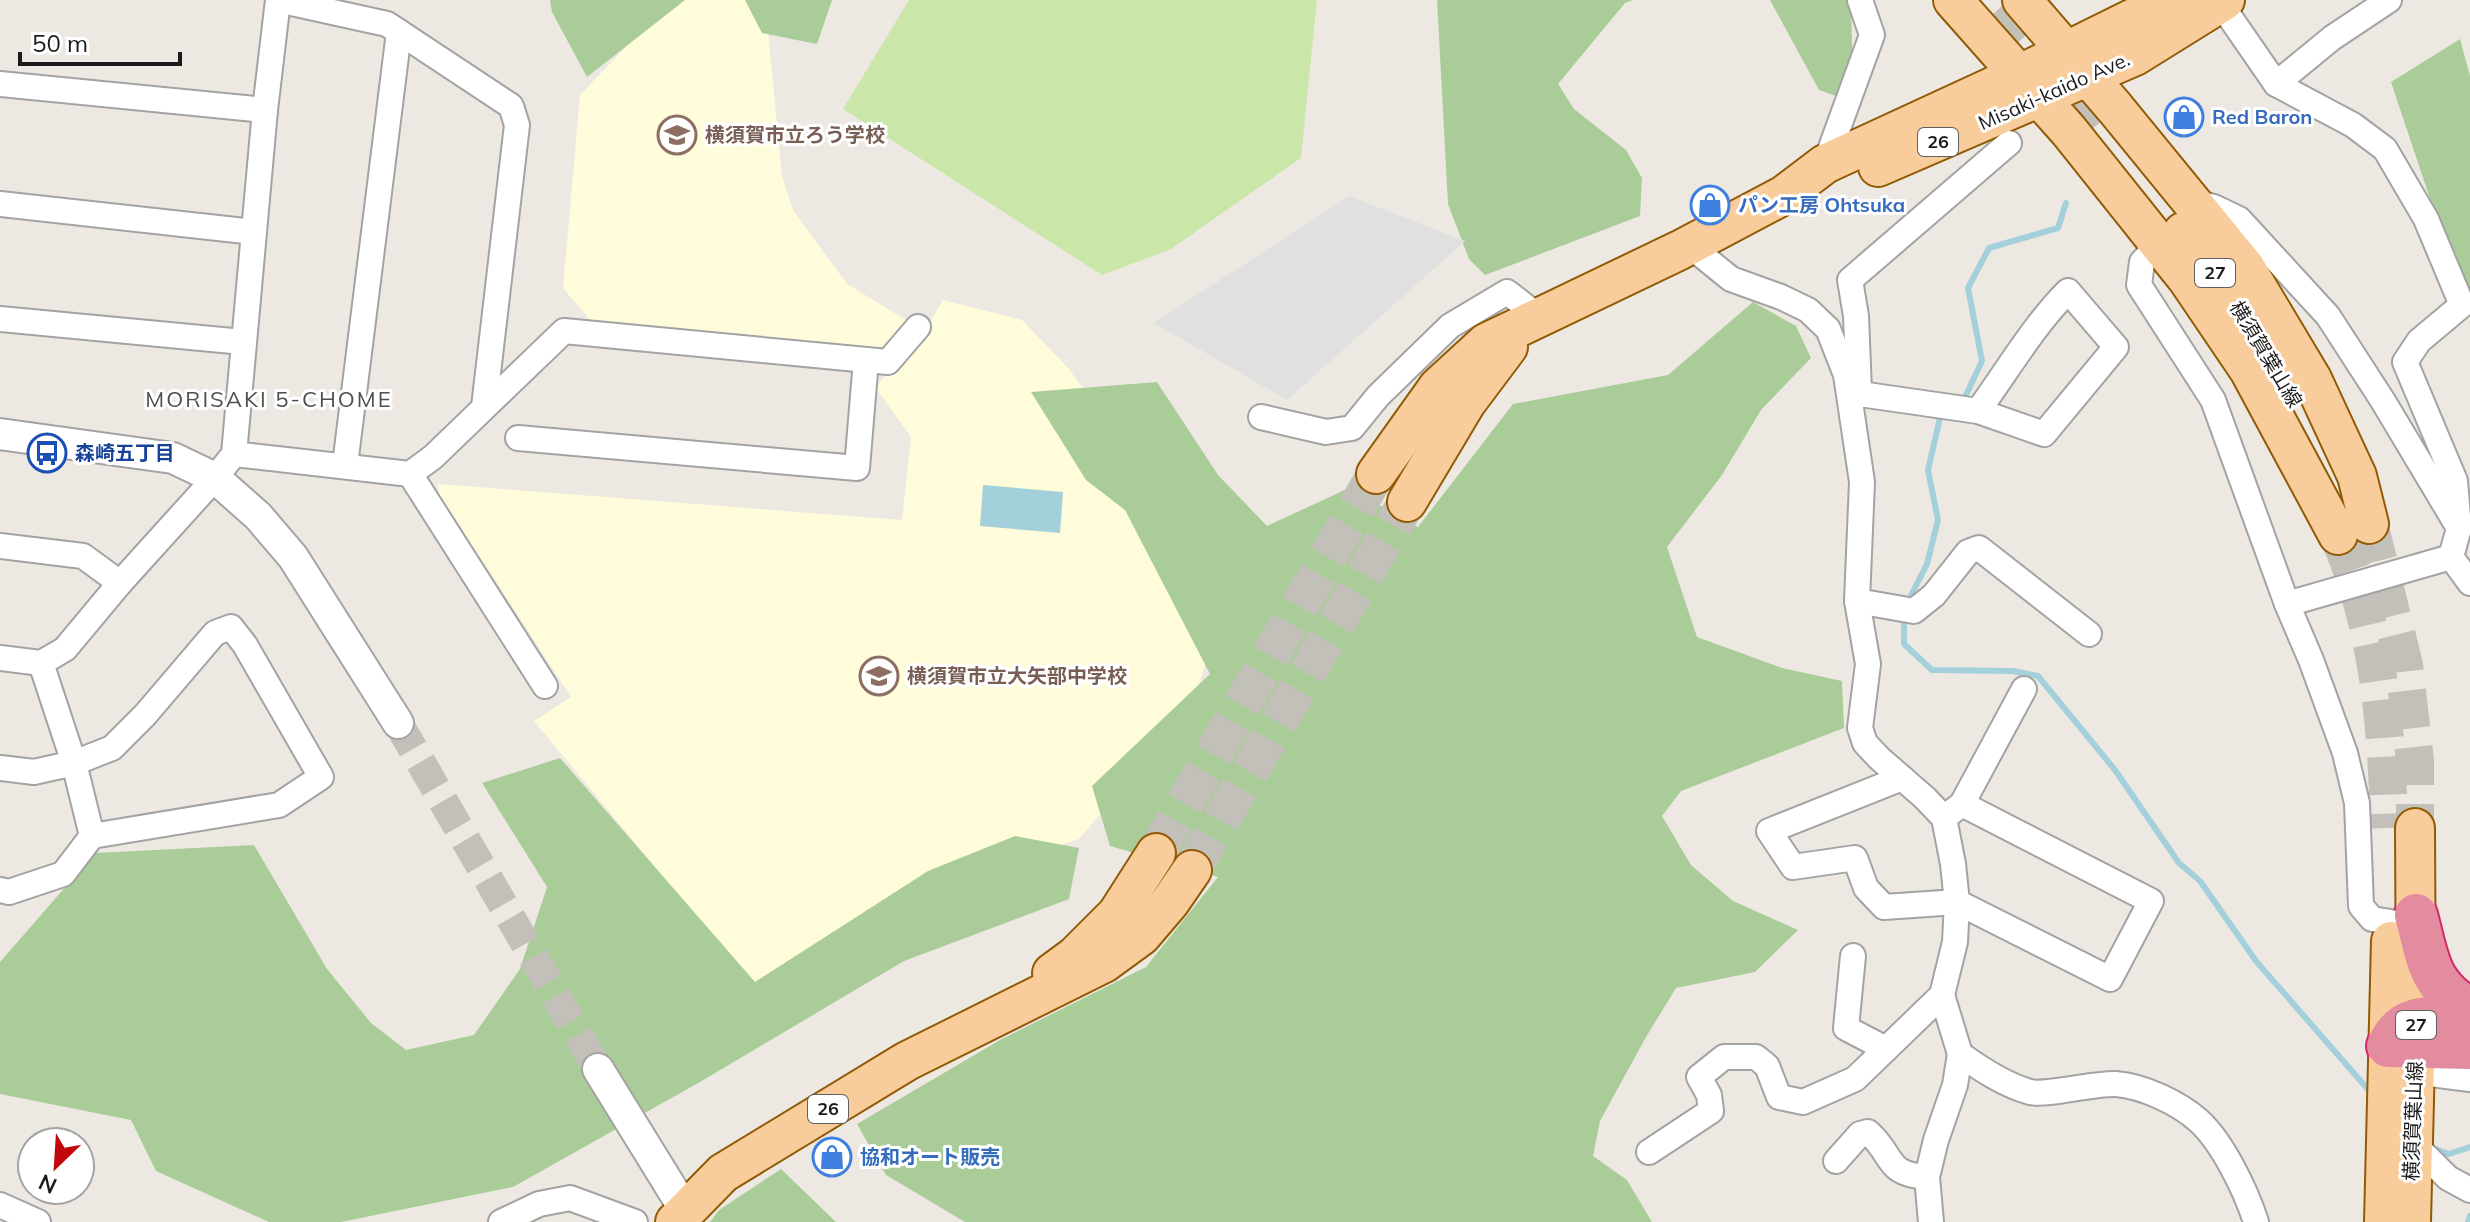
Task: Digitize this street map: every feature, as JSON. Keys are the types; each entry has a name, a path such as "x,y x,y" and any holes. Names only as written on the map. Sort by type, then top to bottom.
{"highway":[{"path":"2403,918 2434,979 2448,995 2470,1010"},
{"path":"2409,1046 2470,1020"},
{"path":"2409,1046 2470,1048"}],"main road":[{"path":"1953,0 2030,86 2188,280 2353,530"},
{"name":"Misaki-kaido Ave.","path":"1784,195 1834,186 2077,64 2170,0"},
{"name":"Misaki-kaido Ave.","path":"2077,64 2135,56 2221,1"},
{"path":"1999,4 2077,64 2245,267 2312,379 2357,476 2353,530"},
{"name":"Misaki-kaido Ave.","path":"1376,474 1438,387 1486,343 1689,245 1784,195 1825,164 2030,86"},
{"name":"横須賀葉山線","path":"2104,138 2225,285 2273,358 2306,422 2353,530"},
{"name":"Misaki-kaido Ave.","path":"1407,502 1466,403 1499,355 1538,316"},
{"name":"横須賀葉山線","path":"2402,828 2412,1142 2411,1222"},
{"name":"26","path":"680,1216 723,1173 907,1061 1104,963 1129,925 1156,853"},
{"name":"26","path":"1129,925 1170,902 1192,870"},
{"name":"横須賀葉山線","path":"2384,1222 2409,1046"}],"street":[{"path":"0,658 41,663 65,649 234,454 278,0 387,24 511,106 517,125 484,407"},
{"path":"1825,164 1872,35 1860,0"},
{"path":"2276,84 2332,38 2389,0"},
{"path":"2221,1 2276,84 2353,125 2385,149 2426,219 2462,305 2419,341 2405,362 2455,481 2459,528 2451,557"},
{"path":"345,465 399,32"},
{"path":"0,84 265,110"},
{"path":"1902,778 1769,831 1793,867 1855,858 1866,888 1884,907 1957,902 2110,979 2151,901 1953,811 1902,778 1865,743 1860,728 1868,664 1857,601 1862,482 1856,397 1856,316 1850,280 2009,143"},
{"path":"2191,201 2214,207 2239,219 2328,316 2459,528"},
{"path":"0,204 254,232"},
{"path":"2160,243 2142,262 2139,285 2213,400 2345,753 2357,803 2361,906 2372,919 2403,918"},
{"path":"1689,245 1731,279 1808,310 1828,329 1856,397"},
{"path":"1856,397 1978,411 2044,434 2116,347 2068,291 2042,317 1978,411"},
{"path":"1261,417 1326,432 1352,428 1378,396 1450,326 1507,292 1538,316"},
{"path":"0,319 243,342"},
{"path":"234,454 410,474 433,457 564,331 888,362 918,327"},
{"path":"518,438 857,468 866,360"},
{"path":"0,434 173,458 215,478 258,516 293,557 398,723"},
{"path":"410,474 545,686"},
{"path":"0,546 83,556 120,583"},
{"path":"1857,601 1914,611 1934,595 1968,552 1979,548 2089,634"},
{"path":"2287,604 2451,557"},
{"path":"2451,557 2470,583"},
{"path":"0,768 34,772 74,763 112,748 145,715 215,633 231,627 245,645 321,777 279,805 92,836 63,874 9,892 0,890"},
{"path":"41,663 74,763 92,836"},
{"path":"1931,1222 1927,1177 1955,1085 1960,1054 1942,995 1955,942 1957,902 1953,811 2024,689"},
{"path":"1853,956 1846,1028 1886,1049"},
{"path":"1649,1152 1711,1111 1709,1095 1699,1077 1724,1057 1756,1057 1767,1066 1779,1097 1803,1102 1855,1079 1942,995"},
{"path":"2409,1046 2470,1079"},
{"path":"1960,1054 1988,1074 2033,1093 2115,1084 2137,1088 2181,1109 2198,1120 2216,1142 2256,1222"},
{"path":"598,1069 680,1216"},
{"path":"1836,1161 1860,1134 1868,1132 1894,1167 1906,1176 1927,1177"},
{"path":"2412,1142 2448,1178 2470,1190"},
{"path":"501,1222 539,1204 570,1198 635,1222"},
{"path":"0,1205 38,1222"}],"shaded area":[{"name":"横須賀市立ろう学校","path":"671,0 765,0 782,176 793,210 847,284 914,325 890,349 592,322 563,288 580,95"},
{"path":"1349,196 1465,241 1287,400 1154,323"},
{"name":"横須賀市立大矢部中学校","path":"943,300 1022,320 1069,369 1153,487 1209,654 1191,708 1079,839 917,893 746,1015 685,903 534,721 571,697 439,494 438,484 902,520 911,437 875,387 921,337"}],"green space":[{"path":"550,0 685,0 587,77 552,12"},
{"path":"745,0 832,0 817,44 762,33"},
{"path":"909,0 1317,0 1301,158 1171,249 1102,275 843,109"},
{"path":"1437,0 1633,0 1625,3 1558,84 1574,109 1626,150 1642,178 1640,216 1485,275 1469,259 1448,204"},
{"path":"1770,0 1851,0 1853,92 1839,97 1819,90"},
{"path":"2460,39 2470,76 2470,311 2391,82"},
{"path":"1753,302 1796,326 1811,358 1761,410 1722,475 1667,547 1697,637 1782,668 1842,681 1844,728 1681,791 1662,816 1691,865 1733,901 1798,930 1755,972 1676,988 1600,1121 1593,1156 1627,1180 1652,1222 965,1222 886,1175 857,1124 1000,1040 1146,967 1218,877 1110,846 1092,786 1210,674 1125,510 1086,480 1031,392 1157,382 1218,475 1267,526 1349,488 1418,527 1513,404 1668,375"},
{"path":"560,758 755,982 928,871 1015,836 1079,848 1069,899 904,961 700,1082 513,1187 341,1222 269,1222 156,1171 131,1120 0,1094 0,962 95,853 254,845 327,969 371,1023 406,1050 474,1035 520,969 547,887 482,783"},
{"path":"781,1169 836,1222 710,1222 719,1210"}],"water":[{"path":"983,485 1063,492 1060,533 980,526"}],"waterway":[{"path":"1960,400 1965,397 1982,361 1968,288 1989,248 2058,228 2066,203"},
{"path":"1906,605 1927,564 1938,520 1928,470 1944,411"},
{"path":"1904,616 1904,644 1932,670 2013,671 2038,676 2115,770 2179,863 2200,881 2256,961 2372,1094"},
{"path":"2432,1148 2449,1154 2470,1147"},
{"path":"2468,1222 2470,1216"}],"tunnel":[{"path":"1994,13 2104,138"},
{"path":"1156,853 1376,474"},
{"path":"1192,870 1407,502"},
{"path":"2369,524 2404,665 2415,761 2415,828"},
{"path":"2338,535 2352,570 2372,642 2383,716 2389,828"},
{"path":"398,723 598,1069"}],"place":[{"name":"Red Baron","path":"2184,117"},
{"name":"横須賀市立ろう学校","path":"677,135"},
{"name":"パン工房 Ohtsuka","path":"1710,205"},
{"name":"森崎五丁目","path":"47,453"},
{"name":"横須賀市立大矢部中学校","path":"879,676"},
{"name":"協和オート販売","path":"832,1157"}],"district":[{"name":"MORISAKI 5-CHOME","path":"269,399"}]}
